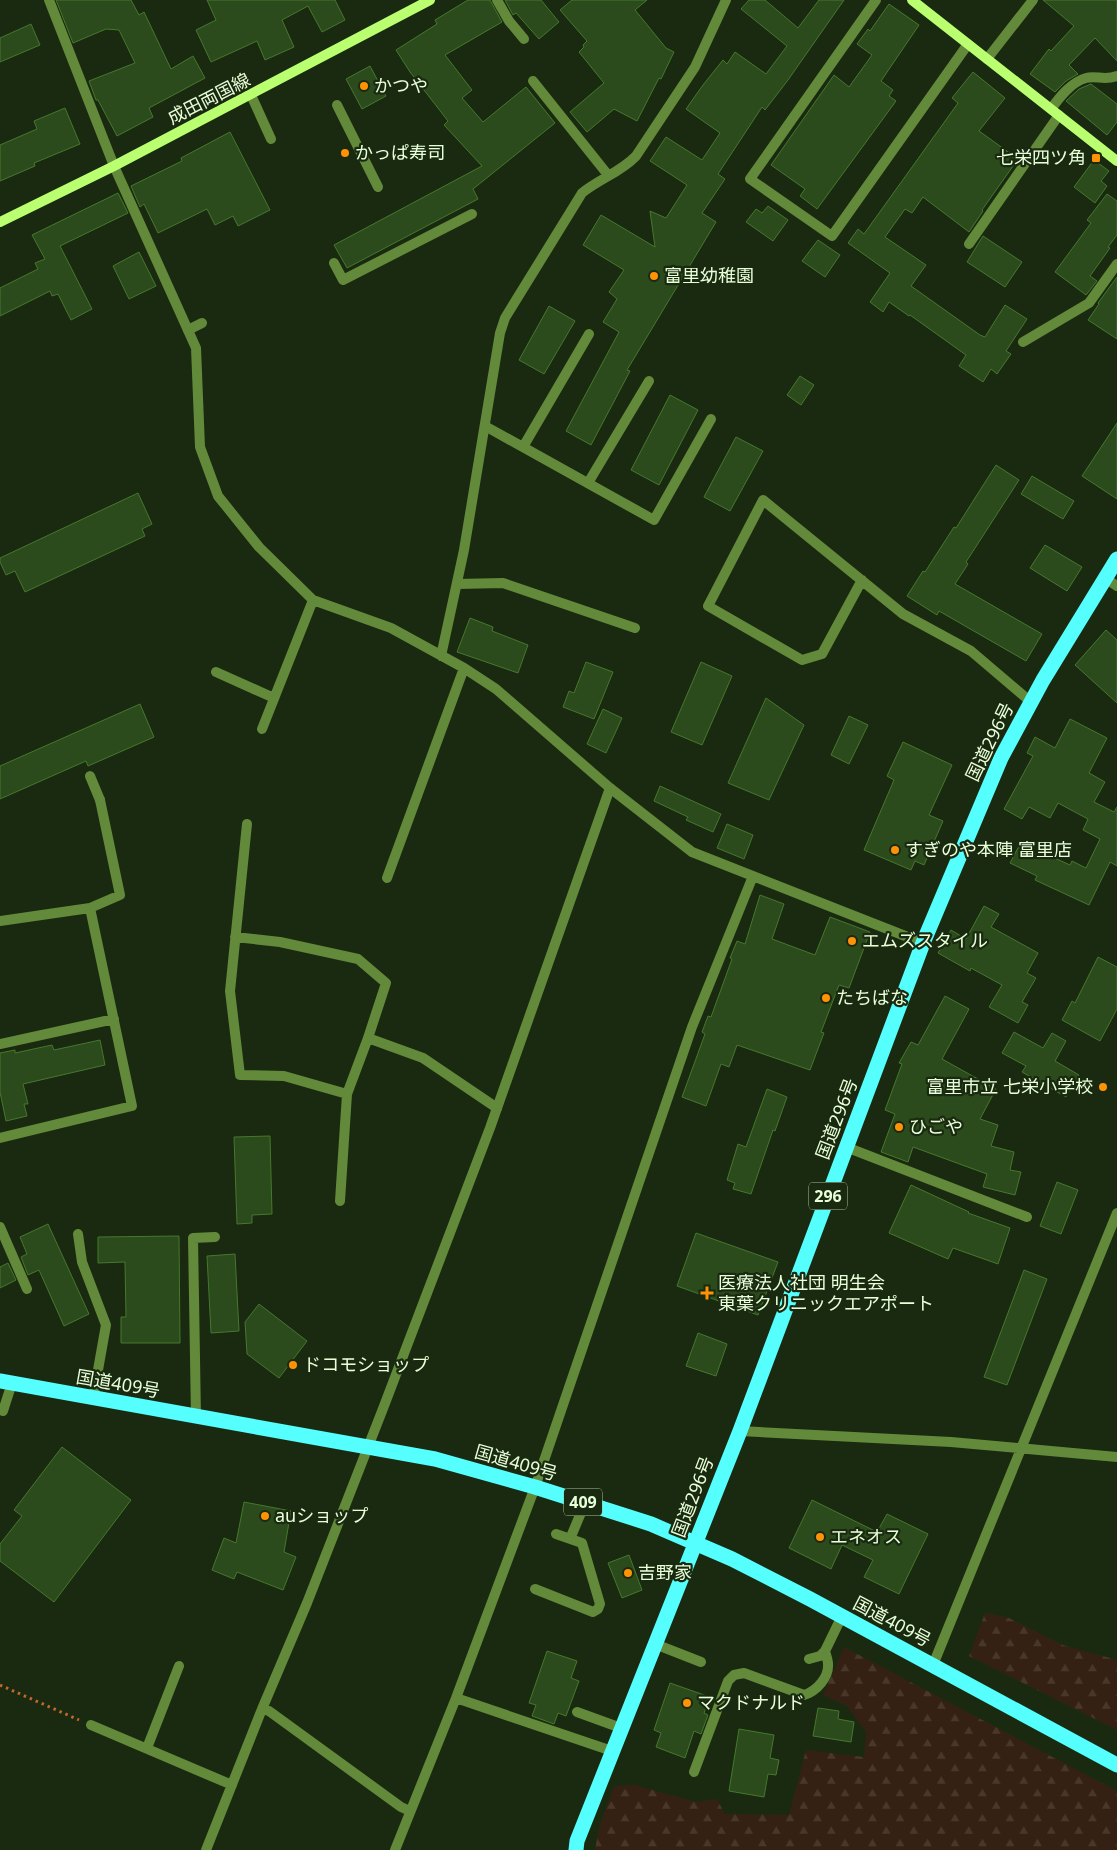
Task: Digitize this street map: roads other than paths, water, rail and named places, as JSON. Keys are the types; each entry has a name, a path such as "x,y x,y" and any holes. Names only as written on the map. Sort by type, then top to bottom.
{"highway":[{"name":"国道296号","path":"576,1850 577,1841 612,1751 740,1430 923,942 1001,758 1031,702 1111,582 1117,559"},
{"name":"国道409号","path":"6,1382 435,1459 651,1524 732,1559 842,1616 1117,1765"}],"main road":[{"name":"成田両国線","path":"0,222 114,166 430,0"},
{"path":"912,0 1117,161"}],"street":[{"path":"49,0 114,166 196,348 200,447 218,496 258,547 313,600 391,628 464,668 496,689 610,788 692,852 923,942"},
{"path":"497,0 509,21 524,38"},
{"path":"441,656 457,584 500,333 505,318 582,193 608,175 627,165 636,156 695,67 726,0"},
{"path":"876,0 750,179 832,236 968,44"},
{"path":"987,59 1033,0"},
{"path":"969,244 1055,112 1065,91 1086,77 1108,79 1117,76"},
{"path":"534,81 608,175"},
{"path":"251,95 271,139"},
{"path":"337,105 378,187"},
{"path":"334,263 343,280 472,214"},
{"path":"1023,342 1089,303 1117,264"},
{"path":"188,330 202,324"},
{"path":"523,447 589,334"},
{"path":"588,483 649,381"},
{"path":"485,426 654,520 711,419"},
{"path":"862,580 822,654 802,660 708,606 763,500 862,580 903,614 971,651 1031,702"},
{"path":"457,584 503,583 636,628"},
{"path":"262,729 313,600"},
{"path":"387,878 464,668"},
{"path":"216,672 274,698"},
{"path":"0,921 90,908 120,895 100,800 90,776"},
{"path":"206,1850 262,1709 307,1603 497,1108 610,788"},
{"path":"246,824 230,991 240,1075 284,1076 347,1094"},
{"path":"395,1850 456,1698 535,1488 692,1027 753,876"},
{"path":"0,1138 132,1106 90,908"},
{"path":"235,937 280,942 358,959 386,983 347,1094 340,1201"},
{"path":"0,1044 114,1019"},
{"path":"368,1038 423,1058 497,1108"},
{"path":"846,1147 1026,1217"},
{"path":"932,1665 1117,1213"},
{"path":"0,1227 27,1289"},
{"path":"78,1234 82,1262 106,1325 93,1398"},
{"path":"196,1417 193,1238 215,1237"},
{"path":"3,1411 6,1382"},
{"path":"740,1430 951,1442 1117,1457"},
{"path":"570,1539 585,1503"},
{"path":"535,1589 593,1612 598,1609 600,1604 582,1543 556,1534"},
{"path":"809,1659 820,1656 825,1651 842,1616"},
{"path":"655,1644 701,1662"},
{"path":"694,1772 728,1681 734,1675 744,1673 804,1695 820,1686 829,1665 825,1651"},
{"path":"147,1748 179,1666"},
{"path":"456,1698 612,1751"},
{"path":"262,1709 269,1711 410,1812"},
{"path":"577,1712 621,1728"},
{"path":"91,1725 232,1785"}],"place":[{"name":"かつや","path":"364,86"},
{"name":"かっぱ寿司","path":"345,153"},
{"name":"七栄四ツ角","path":"1096,158"},
{"name":"富里幼稚園","path":"654,276"},
{"name":"すぎのや本陣 富里店","path":"895,850"},
{"name":"エムズスタイル","path":"852,941"},
{"name":"たちばな","path":"826,998"},
{"name":"富里市立 七栄小学校","path":"1103,1087"},
{"name":"ひごや","path":"899,1127"},
{"name":"医療法人社団 明生会 東葉クリニックエアポート","path":"707,1293"},
{"name":"ドコモショップ","path":"293,1365"},
{"name":"auショップ","path":"265,1516"},
{"name":"エネオス","path":"820,1537"},
{"name":"吉野家","path":"628,1573"},
{"name":"マクドナルド","path":"687,1703"}]}
